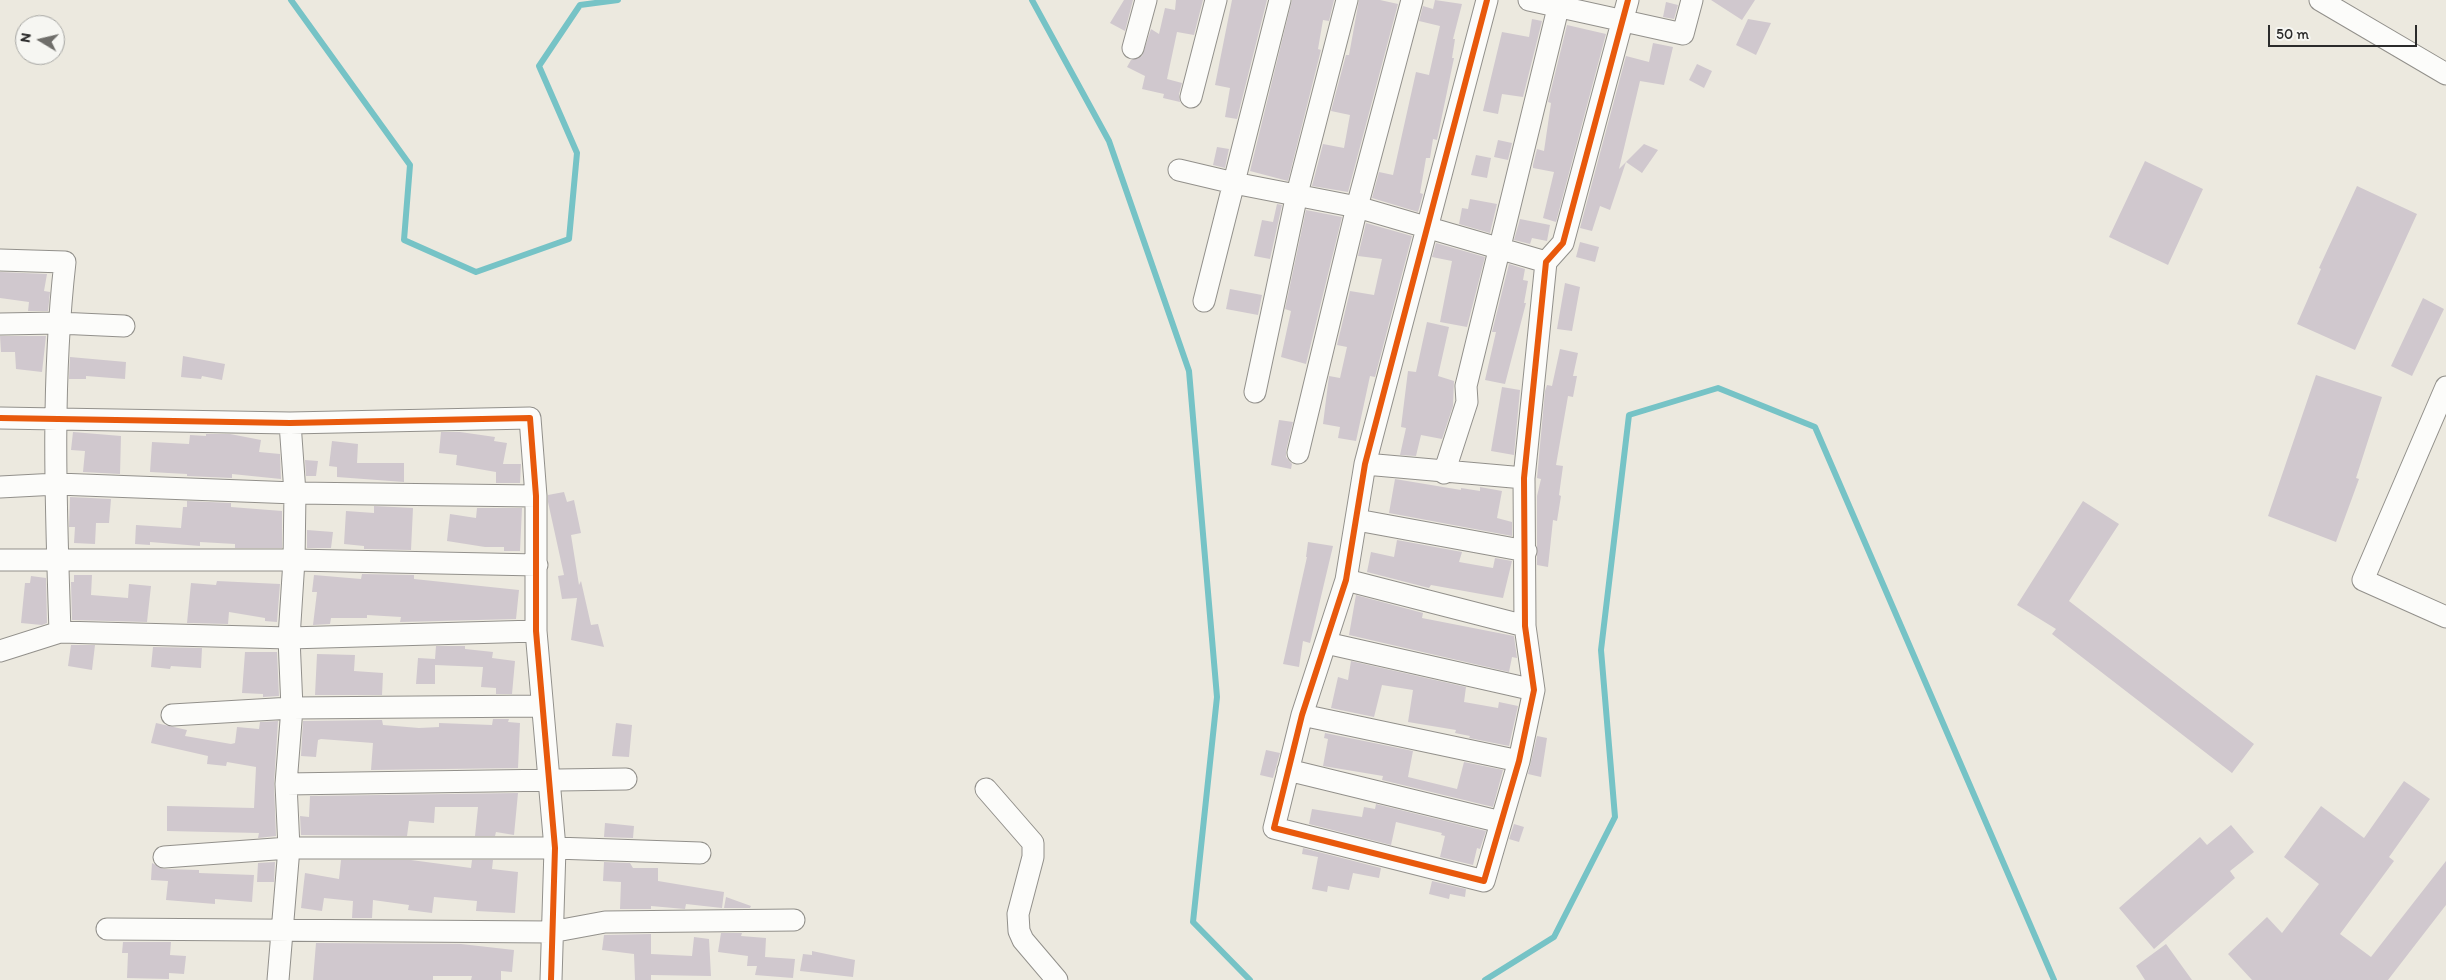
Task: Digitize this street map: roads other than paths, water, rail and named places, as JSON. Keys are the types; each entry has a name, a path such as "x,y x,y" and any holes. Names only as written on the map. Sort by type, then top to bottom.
{"street":[{"path":"1134,48 1146,0"},
{"path":"1191,97 1216,0"},
{"path":"1204,301 1280,0"},
{"path":"1255,392 1297,194 1347,0"},
{"path":"1298,453 1357,207 1412,0"},
{"path":"1487,0 1365,464 1346,580 1302,715 1274,828 1484,881 1519,761 1534,690 1526,626 1524,478 1546,262 1563,243 1628,0"},
{"path":"1529,0 1559,4 1622,21 1683,34 1692,0"},
{"path":"2320,0 2446,74"},
{"path":"1444,473 1467,402 1466,386 1559,4"},
{"path":"1179,170 1234,183 1357,207 1546,262"},
{"path":"0,260 64,262 58,323 55,419 60,632"},
{"path":"0,324 58,323 124,326"},
{"path":"2446,387 2363,580 2446,617"},
{"path":"0,418 290,423 530,418 536,496 536,631 551,781 555,848 551,980"},
{"path":"278,980 289,848 286,784 292,708 290,638 295,493 290,423"},
{"path":"1365,464 1444,473 1524,478"},
{"path":"0,487 57,484 295,493 536,496"},
{"path":"1357,520 1526,551"},
{"path":"0,560 294,560 537,566"},
{"path":"1346,580 1526,626"},
{"path":"0,651 60,632 290,638 536,631"},
{"path":"1326,643 1534,690"},
{"path":"172,715 292,708 542,706"},
{"path":"1302,715 1519,761"},
{"path":"1288,770 1501,822"},
{"path":"286,784 626,779"},
{"path":"986,789 1033,843 1033,857 1018,914 1019,932 1023,940 1057,980"},
{"path":"164,857 289,848 555,848 700,853"},
{"path":"107,929 552,932 605,922 794,920"}],"waterway":[{"path":"291,0 410,165 404,240 476,272 569,239 577,153 539,66 580,5 618,0"},
{"path":"1032,0 1109,141 1189,371 1217,697 1193,922 1250,980"},
{"path":"1485,980 1554,937 1615,817 1601,650 1629,415 1718,388 1815,427 2054,980"}]}
